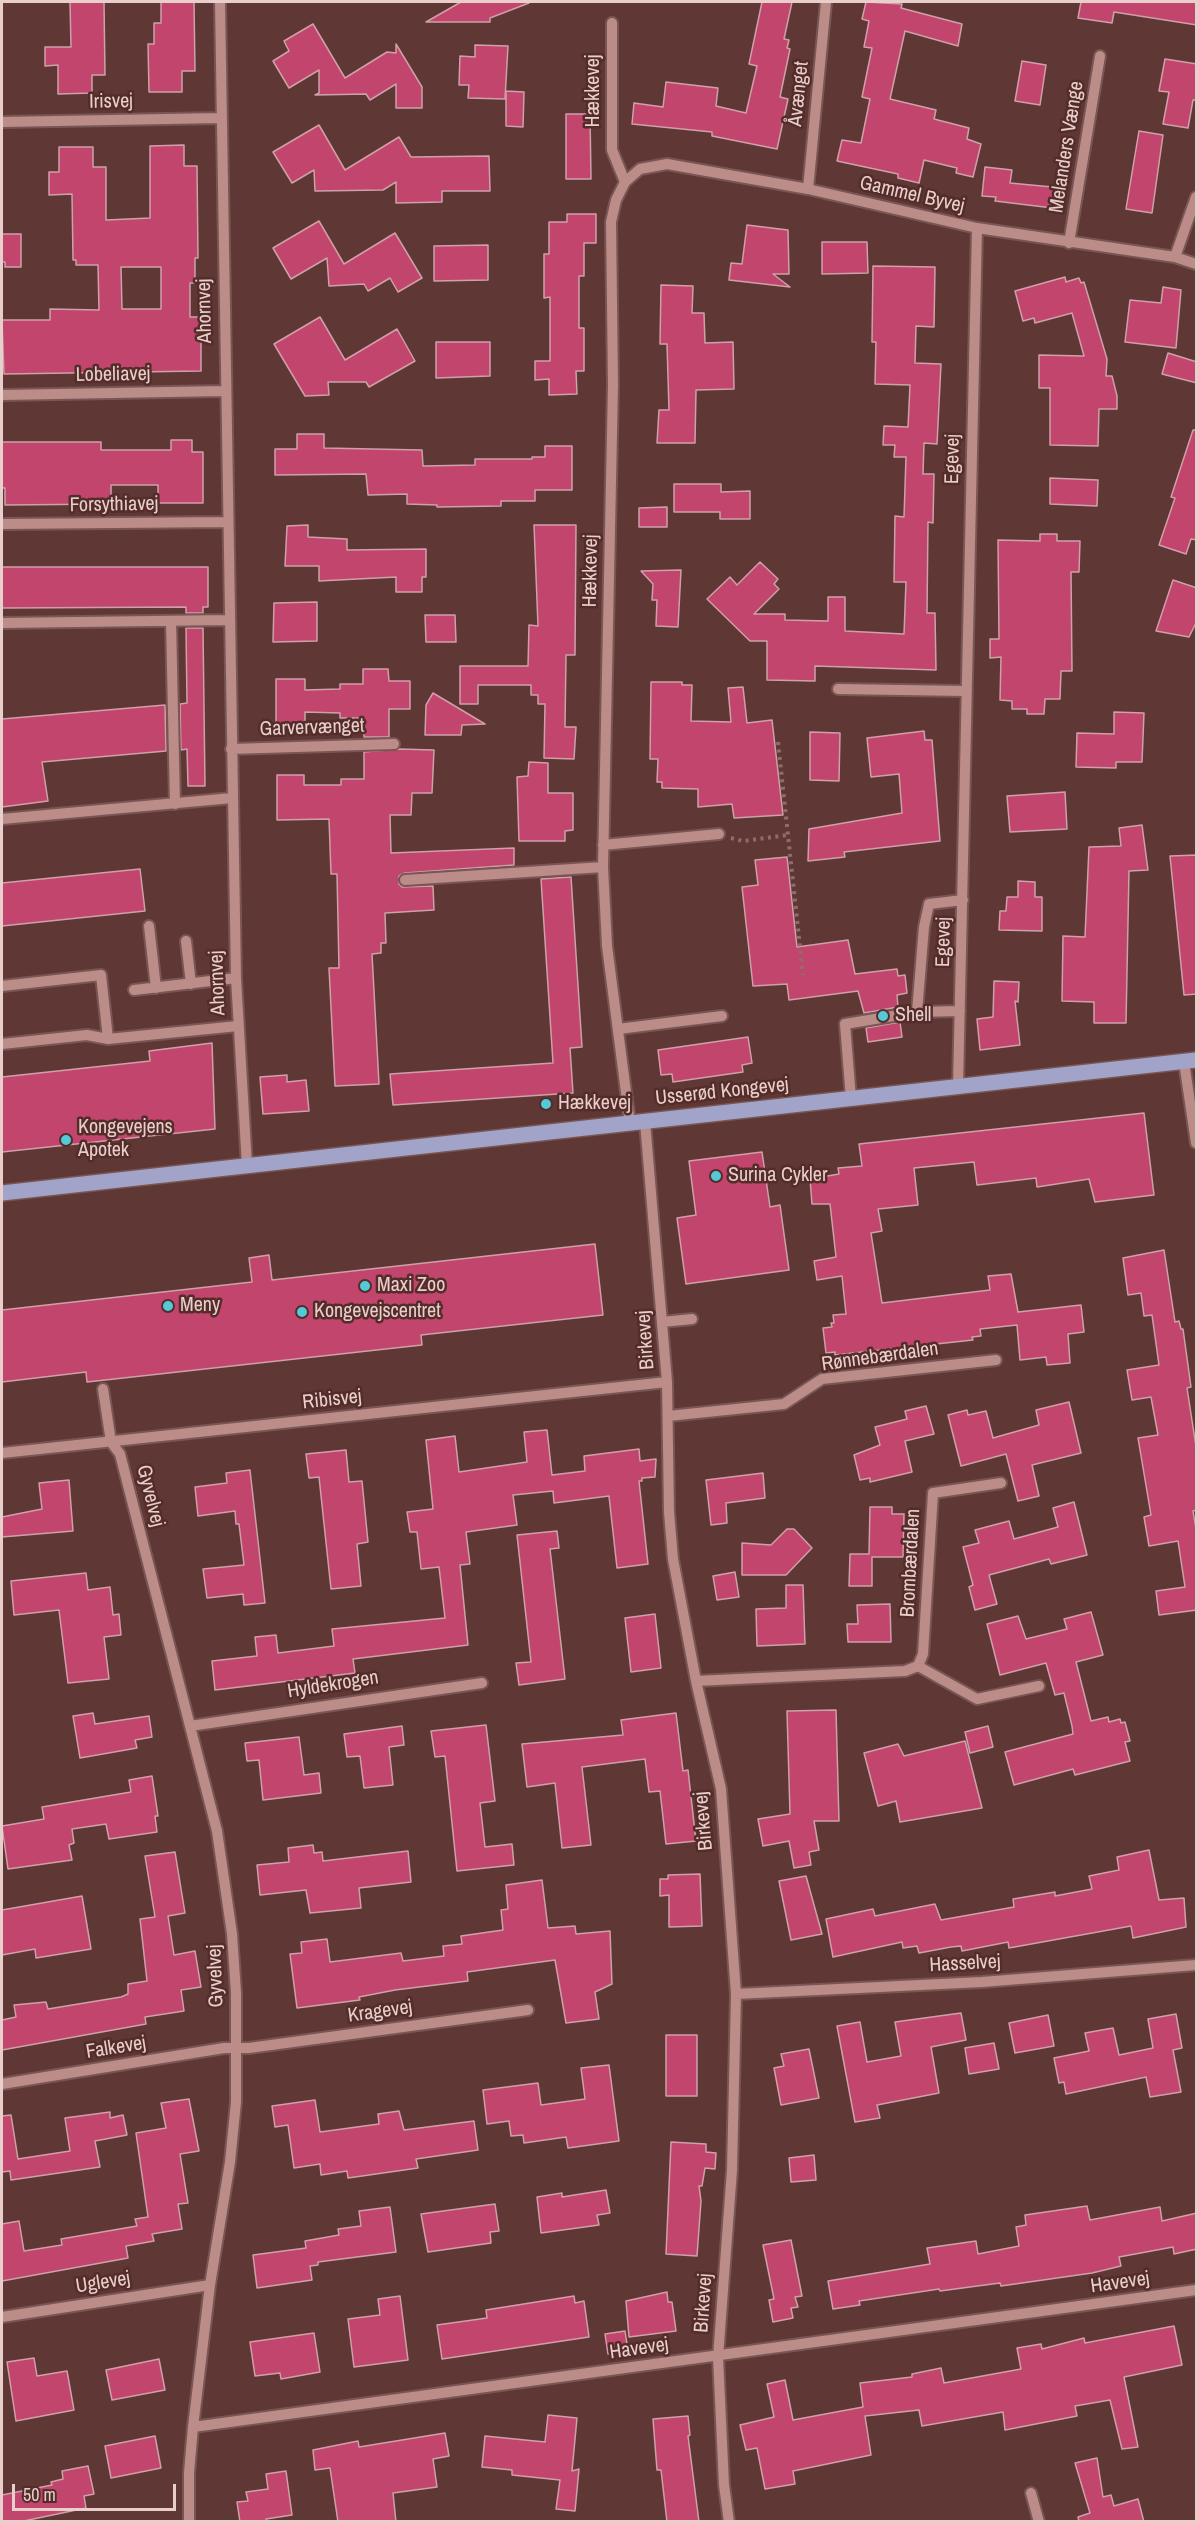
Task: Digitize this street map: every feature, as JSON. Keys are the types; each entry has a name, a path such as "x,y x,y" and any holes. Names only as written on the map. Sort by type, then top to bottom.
{"main road":[{"name":"Usserød Kongevej","path":"2,1193 1190,1061"}],"street":[{"name":"Ahornvej","path":"219,2 236,978 247,1166"},
{"name":"Åvænget","path":"807,189 826,2"},
{"name":"Hækkevej","path":"612,23 612,150 625,182 616,200 611,222 614,385 603,867 607,946 618,1029 638,1123"},
{"name":"Melanders Vænge","path":"1069,243 1100,56"},
{"name":"Irisvej","path":"2,122 220,118"},
{"name":"Gammel Byvej","path":"625,182 640,169 667,164 807,189 977,228 1175,257 1197,264"},
{"path":"1175,257 1197,197"},
{"name":"Egevej","path":"958,1086 977,228"},
{"name":"Lobeliavej","path":"2,395 225,391"},
{"name":"Forsythiavej","path":"2,524 227,522"},
{"path":"2,623 229,620"},
{"path":"171,621 175,804"},
{"path":"838,689 965,691"},
{"name":"Garvervænget","path":"231,749 394,744"},
{"path":"2,819 232,798"},
{"path":"603,845 719,834"},
{"path":"405,880 603,867"},
{"path":"917,1012 924,927 929,904 963,900"},
{"path":"150,926 156,988"},
{"path":"186,941 191,984"},
{"path":"2,986 101,975 108,1039"},
{"path":"134,990 236,978"},
{"path":"851,1099 844,1024 917,1012 960,1011"},
{"path":"618,1029 722,1016"},
{"path":"2,1044 87,1035 108,1039 238,1026"},
{"path":"1190,1061 1197,1143"},
{"name":"Birkevej","path":"638,1123 667,1382 669,1512 673,1558 696,1682 721,1789 736,1994 732,2170 718,2357 724,2485 729,2522"},
{"path":"662,1322 692,1318"},
{"name":"Rønnebærdalen","path":"668,1416 784,1404 822,1379 996,1360"},
{"name":"Ribisvej","path":"2,1453 667,1382"},
{"name":"Gyvelvej","path":"103,1389 111,1442 120,1454 217,1831 228,1895 235,1982 236,2102 230,2162 210,2284 192,2427 189,2522"},
{"name":"Brombærdalen","path":"918,1666 924,1654 933,1493 1001,1483"},
{"path":"696,1682 905,1671 918,1666 977,1699 1039,1686"},
{"name":"Hyldekrogen","path":"190,1726 381,1696 482,1683"},
{"name":"Hasselvej","path":"736,1994 982,1982 1197,1965"},
{"name":"Kragevej","path":"236,2048 528,2010"},
{"name":"Falkevej","path":"2,2084 236,2048"},
{"name":"Uglevej","path":"2,2317 210,2284"},
{"name":"Havevej","path":"192,2427 1197,2290"},
{"path":"1031,2493 1039,2522"}],"path":[{"path":"778,742 803,975"},
{"path":"719,834 743,841 788,836"}],"building":[{"path":"70,2 104,2 105,75 92,75 92,93 58,94 58,65 45,66 45,47 71,47"},
{"path":"161,2 194,2 195,71 182,71 182,92 149,92 148,44 154,44 154,23 161,23"},
{"path":"461,2 529,3 490,18 490,22 426,22"},
{"path":"762,2 792,2 784,39 789,40 787,48 790,49 780,97 788,99 777,149 712,136 712,132 632,124 634,103 663,107 666,82 718,88 716,106 746,113 757,66 749,64"},
{"path":"866,2 902,4 901,8 962,24 958,46 905,31 890,99 936,110 934,119 969,128 967,139 981,144 973,177 956,173 957,168 924,160 919,183 898,178 898,174 837,161 842,140 861,143 870,99 862,97 872,48 864,47 869,21 862,19"},
{"path":"1081,2 1197,2 1197,25 1114,12 1112,23 1078,18"},
{"path":"313,24 345,78 387,52 396,53 396,44 422,87 422,108 396,108 396,84 370,100 366,94 315,95 319,93 319,70 289,88 273,61 289,51 284,41"},
{"path":"475,45 508,46 505,99 468,98 469,85 459,85 460,56 475,57"},
{"path":"1165,59 1197,64 1197,100 1193,100 1188,128 1163,124 1169,92 1159,91"},
{"path":"1022,61 1046,65 1040,105 1015,101"},
{"path":"506,91 524,92 523,127 506,126"},
{"path":"566,114 590,114 591,179 566,179"},
{"path":"319,125 345,170 399,137 411,157 489,156 490,191 442,191 442,202 396,203 396,182 383,190 315,191 314,170 292,183 273,152"},
{"path":"1139,131 1163,135 1152,213 1126,209"},
{"path":"184,145 184,166 197,166 198,258 195,258 195,283 190,283 190,317 201,317 201,371 4,374 2,320 50,320 50,309 99,310 98,265 76,265 76,260 73,260 72,194 49,195 49,172 59,172 59,147 93,147 93,167 106,167 106,220 150,218 150,146","holes":["121,267 161,267 161,309 122,309"]},
{"path":"985,167 1012,170 1010,183 1063,188 1061,209 995,201 996,197 982,196"},
{"path":"567,214 596,214 596,243 584,243 584,276 579,276 579,328 584,328 584,371 576,371 577,394 549,395 549,379 535,380 535,361 550,361 550,297 544,298 544,254 549,254 549,222 567,222"},
{"path":"319,221 344,264 395,233 422,278 398,292 390,278 368,291 364,284 329,286 327,258 291,279 273,248"},
{"path":"747,225 788,230 789,274 773,274 790,287 729,280 731,263 742,264"},
{"path":"2,234 21,234 21,267 5,267 5,262 2,262"},
{"path":"822,242 867,242 868,273 822,274"},
{"path":"488,245 488,280 434,281 434,246"},
{"path":"873,266 935,267 934,327 916,326 915,363 941,364 937,444 924,443 923,474 934,474 933,523 928,522 927,613 935,613 936,670 815,666 815,681 767,680 767,641 750,641 707,599 730,577 737,585 760,562 778,579 774,584 779,589 754,614 785,614 785,620 828,621 828,597 845,597 845,631 904,634 906,582 894,582 895,516 904,517 906,457 894,457 895,445 883,445 884,426 908,427 910,385 875,384 876,342 872,342"},
{"path":"1065,277 1066,282 1079,278 1081,283 1084,282 1107,359 1106,376 1112,376 1117,396 1117,409 1099,409 1098,446 1050,445 1050,388 1039,388 1039,355 1084,356 1072,313 1035,323 1034,318 1023,321 1015,291"},
{"path":"661,285 693,286 692,313 704,313 705,343 733,342 734,389 696,390 695,443 657,443 659,410 669,410 667,344 660,344"},
{"path":"1163,287 1181,290 1176,348 1125,342 1130,300 1161,303"},
{"path":"320,317 345,360 397,329 415,361 369,387 366,382 328,382 329,395 305,396 274,344"},
{"path":"436,342 490,342 490,376 436,378"},
{"path":"1168,353 1197,362 1197,383 1162,374"},
{"path":"1193,430 1197,430 1197,540 1191,539 1186,554 1159,545 1175,498 1171,497"},
{"path":"297,434 324,434 324,448 422,450 423,466 475,465 475,459 532,459 532,457 545,457 545,446 572,446 572,490 535,490 535,501 501,501 501,506 437,507 437,505 407,504 407,494 368,495 366,474 275,475 275,449 297,449"},
{"path":"171,440 192,440 192,452 203,452 203,503 158,503 158,485 111,485 111,504 5,505 5,488 2,488 2,442 101,442 101,450 171,450"},
{"path":"1050,478 1098,480 1097,506 1050,504"},
{"path":"674,484 721,484 721,492 750,491 750,519 720,519 720,512 674,512"},
{"path":"667,507 667,527 639,527 639,508"},
{"path":"308,525 308,537 347,539 347,550 426,549 426,577 422,577 422,592 396,592 396,577 319,581 319,566 285,566 287,526"},
{"path":"534,525 576,525 575,655 566,655 565,727 576,727 574,759 544,758 545,704 538,704 538,695 531,695 531,685 478,685 478,704 460,704 460,666 528,666 529,625 538,626"},
{"path":"1040,534 1057,534 1057,541 1080,541 1079,572 1071,572 1072,671 1061,671 1060,699 1045,699 1044,714 1027,714 1027,709 1012,709 1012,701 1000,700 1001,657 990,658 990,639 999,639 998,540 1040,541"},
{"path":"2,567 208,567 208,607 203,607 203,613 186,613 186,607 2,608"},
{"path":"681,570 678,627 656,626 657,600 652,600 653,584 641,571"},
{"path":"1173,580 1197,588 1197,621 1189,637 1156,631"},
{"path":"317,602 317,641 273,642 274,603"},
{"path":"425,615 455,615 456,642 426,642"},
{"path":"186,628 203,628 205,786 188,786 187,749 181,750 180,704 187,703"},
{"path":"363,669 388,669 389,681 410,681 410,709 389,709 389,737 364,737 363,718 340,718 340,713 305,712 305,723 276,723 276,679 305,679 305,690 340,689 340,684 363,684"},
{"path":"651,682 682,682 682,685 692,685 691,721 731,722 728,688 743,687 747,723 772,720 783,815 734,818 732,804 698,807 698,789 662,788 662,782 657,782 658,759 650,759"},
{"path":"433,693 485,724 462,725 461,735 425,735 426,705"},
{"path":"165,705 166,751 42,762 48,801 2,807 2,719"},
{"path":"1114,712 1144,713 1142,762 1116,762 1116,768 1076,767 1077,733 1114,734"},
{"path":"924,731 925,740 932,740 940,841 844,852 845,857 808,861 809,829 902,813 899,774 871,777 867,738"},
{"path":"810,732 840,733 839,781 810,780"},
{"path":"399,749 434,750 432,793 412,793 411,815 390,815 391,853 514,848 514,865 405,873 399,876 399,884 402,887 433,886 434,910 385,913 386,943 381,943 381,953 372,954 379,1084 335,1086 329,968 339,968 337,874 331,874 329,819 277,820 277,775 304,775 304,785 341,785 341,779 364,779 364,752"},
{"path":"529,762 548,763 548,793 573,793 573,830 565,831 565,841 519,841 517,777 528,776"},
{"path":"1065,792 1067,829 1010,832 1007,796"},
{"path":"1142,825 1148,870 1129,871 1126,1023 1094,1023 1094,1002 1062,1001 1063,936 1085,937 1089,847 1121,846 1119,828"},
{"path":"1197,855 1197,994 1184,995 1170,856"},
{"path":"787,857 797,947 848,940 855,974 897,969 898,976 905,975 907,993 897,995 898,1007 864,1013 858,991 789,1000 787,984 753,986 742,887 758,885 755,860"},
{"path":"140,869 145,911 2,926 2,883"},
{"path":"571,877 582,1047 570,1048 573,1093 393,1105 390,1074 553,1063 541,879"},
{"path":"1018,881 1035,882 1035,897 1042,897 1042,931 999,930 1000,911 1006,911 1007,897 1018,897"},
{"path":"994,981 1019,982 1018,1002 1015,1001 1020,1045 980,1050 977,1019 993,1017"},
{"path":"900,1022 902,1037 868,1042 866,1028"},
{"path":"748,1037 752,1063 742,1065 743,1072 673,1082 672,1074 661,1075 658,1050"},
{"path":"212,1043 215,1129 2,1152 2,1077 150,1061 149,1051"},
{"path":"287,1075 287,1082 306,1080 309,1111 263,1114 260,1077"},
{"path":"1144,1113 1154,1195 1095,1202 1089,1179 1037,1187 1036,1178 977,1185 974,1162 914,1168 918,1205 878,1209 882,1231 871,1233 882,1303 990,1290 988,1276 1011,1274 1018,1312 1081,1305 1084,1332 1068,1334 1070,1363 1047,1365 1046,1357 1020,1360 1017,1325 980,1329 981,1336 972,1337 973,1340 835,1355 835,1352 826,1353 823,1328 832,1327 833,1315 846,1314 842,1276 817,1280 814,1261 836,1257 830,1204 812,1204 810,1179 839,1174 838,1168 862,1166 859,1144"},
{"path":"762,1152 770,1207 780,1205 789,1270 686,1284 677,1218 696,1215 689,1161"},
{"name":"Kongevejscentret","path":"595,1244 603,1315 421,1335 422,1345 87,1382 86,1372 2,1382 2,1310 252,1282 249,1258 269,1255 272,1280"},
{"path":"1164,1250 1175,1322 1179,1321 1183,1329 1191,1387 1187,1388 1197,1453 1197,1510 1193,1511 1197,1535 1197,1610 1159,1615 1156,1591 1185,1587 1178,1541 1149,1546 1144,1517 1151,1515 1138,1438 1158,1435 1151,1397 1132,1400 1127,1370 1159,1365 1152,1315 1144,1316 1141,1293 1128,1295 1123,1258"},
{"path":"1069,1402 1081,1453 1032,1465 1039,1496 1018,1501 1006,1454 961,1466 948,1415 967,1410 968,1415 986,1411 993,1438 1039,1425 1036,1410"},
{"path":"926,1406 934,1434 905,1441 912,1472 870,1482 870,1478 860,1480 854,1455 880,1445 875,1427 907,1419 905,1411"},
{"path":"547,1430 552,1475 585,1471 584,1456 639,1449 640,1461 656,1459 655,1477 642,1478 642,1481 639,1481 648,1564 617,1568 609,1496 554,1503 553,1491 513,1495 517,1525 466,1532 470,1564 460,1565 468,1645 353,1659 355,1673 215,1690 212,1661 257,1656 255,1637 276,1635 278,1653 334,1646 332,1629 445,1618 439,1567 421,1569 417,1532 410,1532 407,1512 433,1509 426,1440 455,1436 459,1472 527,1462 524,1432"},
{"path":"346,1450 349,1482 362,1481 368,1542 357,1544 361,1586 331,1589 319,1477 309,1478 306,1454"},
{"path":"250,1470 265,1603 244,1605 243,1594 207,1598 203,1569 244,1565 239,1524 236,1524 235,1511 198,1516 195,1487 227,1483 226,1473"},
{"path":"763,1473 765,1498 726,1503 727,1523 711,1525 706,1480"},
{"path":"69,1480 73,1531 2,1537 2,1517 42,1509 39,1483"},
{"path":"1074,1502 1087,1555 1051,1564 1049,1559 989,1575 997,1604 975,1610 969,1587 973,1585 963,1547 979,1543 975,1530 1009,1521 1014,1539 1058,1527 1053,1508"},
{"path":"870,1507 892,1507 892,1514 904,1514 903,1557 872,1557 872,1586 849,1586 850,1554 869,1554"},
{"path":"787,1529 794,1529 812,1548 786,1575 742,1575 742,1543 771,1545"},
{"path":"557,1531 559,1548 550,1549 565,1679 519,1685 516,1663 531,1662 517,1535"},
{"path":"735,1572 739,1597 717,1600 713,1576"},
{"path":"86,1573 88,1590 110,1587 113,1615 119,1614 121,1635 104,1637 109,1679 68,1683 59,1610 14,1615 11,1581"},
{"path":"786,1585 803,1585 805,1644 757,1646 756,1609 786,1608"},
{"path":"890,1604 891,1642 848,1642 847,1624 858,1624 857,1605"},
{"path":"1091,1612 1103,1655 1076,1662 1091,1721 1108,1717 1109,1722 1120,1719 1121,1723 1125,1722 1130,1741 1125,1742 1130,1761 1075,1775 1073,1769 1014,1785 1005,1752 1073,1734 1072,1726 1064,1693 1055,1695 1046,1663 1000,1675 987,1624 1018,1616 1026,1639 1067,1629 1064,1619"},
{"path":"655,1614 661,1668 631,1672 625,1618"},
{"path":"836,1710 839,1821 814,1821 819,1850 809,1852 811,1865 794,1868 789,1841 763,1846 758,1819 790,1814 787,1711"},
{"path":"93,1713 95,1724 149,1716 152,1737 135,1740 137,1748 80,1758 73,1716"},
{"path":"676,1713 683,1771 688,1770 696,1841 666,1844 660,1791 649,1792 645,1759 582,1767 591,1845 562,1848 555,1783 527,1787 522,1744 623,1735 621,1720"},
{"path":"486,1725 495,1801 480,1803 485,1847 512,1844 514,1865 457,1871 445,1756 435,1757 431,1731"},
{"path":"402,1726 404,1745 389,1747 393,1785 364,1788 360,1756 347,1757 344,1734"},
{"path":"988,1726 993,1747 970,1753 965,1732"},
{"path":"299,1737 304,1775 319,1773 321,1793 263,1800 259,1760 247,1761 245,1743"},
{"path":"965,1741 982,1808 900,1822 896,1801 878,1806 864,1753 898,1744 904,1756"},
{"path":"152,1776 158,1816 155,1816 157,1832 109,1839 106,1824 72,1829 74,1843 69,1845 72,1860 8,1869 2,1826 44,1819 42,1807 131,1792 129,1780"},
{"path":"313,1845 314,1853 322,1852 323,1861 408,1851 411,1882 359,1888 361,1908 310,1913 306,1890 260,1895 257,1865 289,1862 288,1848"},
{"path":"1149,1850 1159,1900 1184,1898 1186,1927 1133,1938 1131,1926 1009,1948 1008,1942 962,1951 961,1946 919,1953 917,1946 903,1948 902,1942 833,1957 826,1919 873,1909 875,1916 935,1904 941,1920 1014,1907 1013,1899 1055,1892 1055,1896 1092,1889 1089,1876 1119,1870 1117,1857"},
{"path":"175,1852 185,1913 168,1916 174,1955 195,1951 201,1987 181,1990 184,2011 145,2017 146,2024 2,2050 2,2020 16,2017 14,2005 46,2002 48,2009 121,1997 128,1994 128,1984 147,1981 140,1919 155,1917 145,1856"},
{"path":"700,1874 702,1926 669,1927 669,1895 660,1896 660,1879 668,1879 668,1875"},
{"path":"806,1876 822,1934 791,1940 779,1881"},
{"path":"542,1880 548,1928 575,1926 576,1934 610,1931 612,1984 595,1992 599,2019 566,2023 555,1960 467,1972 468,1981 395,1990 359,1997 360,2000 297,2008 290,1954 302,1953 301,1942 327,1939 330,1962 401,1953 403,1961 444,1956 443,1946 462,1944 461,1936 503,1930 501,1910 508,1909 506,1885"},
{"path":"82,1896 91,1949 36,1958 35,1949 2,1955 2,1910"},
{"path":"961,2013 966,2040 931,2047 939,2093 877,2105 880,2118 855,2122 837,2026 860,2022 867,2062 901,2056 895,2022"},
{"path":"1176,2014 1182,2048 1173,2050 1181,2092 1150,2097 1146,2077 1066,2094 1064,2082 1059,2083 1054,2058 1089,2051 1085,2033 1113,2028 1119,2055 1153,2048 1148,2019"},
{"path":"1048,2015 1054,2046 1015,2053 1009,2023"},
{"path":"666,2035 697,2035 697,2096 666,2096"},
{"path":"994,2043 999,2069 969,2074 965,2048"},
{"path":"809,2049 819,2098 781,2105 774,2068 784,2066 781,2054"},
{"path":"609,2065 619,2141 568,2148 566,2137 524,2143 523,2135 511,2136 509,2121 487,2124 483,2090 538,2083 541,2105 585,2099 581,2068"},
{"path":"189,2099 199,2151 180,2154 188,2203 178,2204 182,2229 152,2234 154,2241 126,2246 128,2258 2,2281 2,2224 19,2221 24,2251 62,2245 61,2239 137,2226 135,2219 148,2217 136,2133 166,2128 161,2103"},
{"path":"315,2100 320,2132 379,2124 378,2114 399,2111 404,2130 474,2121 478,2150 416,2159 418,2168 348,2178 347,2171 321,2175 320,2164 294,2168 288,2125 275,2127 272,2106"},
{"path":"110,2112 110,2118 123,2115 127,2135 95,2141 100,2167 11,2180 10,2171 2,2172 2,2116 11,2115 18,2159 70,2151 65,2118"},
{"path":"671,2142 706,2144 706,2152 716,2153 715,2169 705,2168 702,2186 699,2186 701,2201 697,2256 666,2254"},
{"path":"814,2155 816,2180 791,2182 789,2158"},
{"path":"606,2190 610,2213 597,2215 599,2225 541,2233 537,2197 562,2193 562,2197"},
{"path":"495,2204 499,2231 490,2232 491,2243 428,2252 421,2214"},
{"path":"1087,2206 1090,2220 1160,2207 1162,2221 1197,2213 1197,2249 1174,2254 1173,2247 1119,2257 1121,2266 1092,2273 1001,2286 1000,2283 940,2291 939,2289 859,2301 860,2305 833,2309 828,2281 930,2264 927,2248 976,2241 978,2254 1019,2246 1016,2227 1026,2225 1025,2215"},
{"path":"390,2207 396,2252 318,2262 318,2265 310,2266 312,2280 257,2288 253,2255 306,2248 305,2241 339,2235 338,2229 361,2226 359,2211"},
{"path":"791,2240 802,2296 795,2297 798,2307 791,2308 793,2318 773,2322 769,2300 774,2299 763,2245"},
{"path":"667,2292 668,2302 672,2302 676,2331 629,2337 626,2301"},
{"path":"400,2296 408,2360 354,2367 348,2319 380,2315 378,2299"},
{"path":"574,2296 575,2303 584,2301 589,2337 442,2359 437,2325 487,2318 486,2310"},
{"path":"1174,2326 1182,2365 1124,2377 1138,2447 1122,2449 1110,2400 1075,2406 1077,2416 1005,2430 1003,2412 922,2426 919,2410 865,2416 871,2455 793,2471 795,2484 765,2489 757,2448 746,2450 740,2425 774,2417 767,2384 785,2380 793,2420 863,2407 860,2383 912,2377 912,2374 941,2368 944,2383 1021,2369 1017,2348 1041,2344 1042,2349 1084,2338 1085,2343"},
{"path":"625,2331 628,2351 608,2354 605,2334"},
{"path":"314,2333 320,2372 281,2379 280,2373 255,2376 250,2342"},
{"path":"34,2358 37,2376 67,2371 74,2410 16,2421 7,2362"},
{"path":"159,2359 165,2390 112,2400 106,2370"},
{"path":"548,2415 577,2418 572,2471 579,2469 575,2511 556,2509 560,2480 512,2475 512,2470 482,2467 485,2436 545,2442"},
{"path":"688,2416 690,2435 688,2436 699,2522 667,2522 661,2470 657,2470 653,2419"},
{"path":"445,2433 449,2456 433,2459 437,2487 393,2493 396,2522 338,2522 330,2468 315,2470 313,2450 358,2441 359,2447"},
{"path":"155,2436 161,2468 111,2478 105,2446"},
{"path":"1097,2458 1103,2497 1111,2495 1114,2506 1138,2499 1144,2522 1079,2522 1078,2517 1090,2513 1075,2463"},
{"path":"88,2466 94,2494 84,2496 86,2508 19,2522 2,2522 2,2495 52,2485 51,2482 63,2479 62,2471"},
{"path":"286,2471 292,2515 266,2519 267,2522 240,2522 237,2502 248,2501 246,2492 268,2489 266,2474"}],"place":[{"name":"Shell","path":"883,1016"},
{"name":"Hækkevej","path":"546,1104"},
{"name":"Kongevejens Apotek","path":"66,1140"},
{"name":"Surina Cykler","path":"716,1176"},
{"name":"Maxi Zoo","path":"365,1286"},
{"name":"Meny","path":"168,1306"},
{"name":"Kongevejscentret","path":"302,1312"}]}
